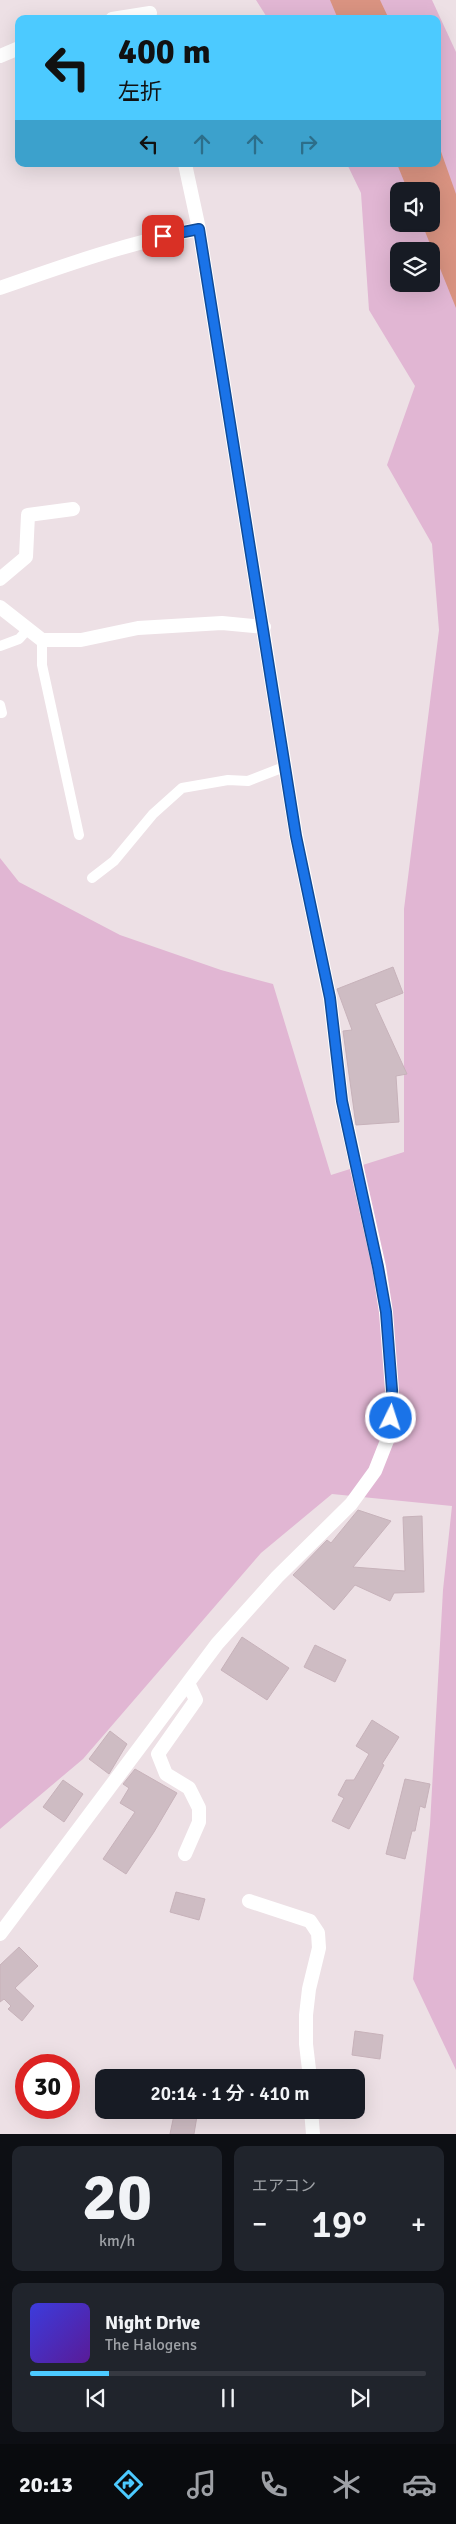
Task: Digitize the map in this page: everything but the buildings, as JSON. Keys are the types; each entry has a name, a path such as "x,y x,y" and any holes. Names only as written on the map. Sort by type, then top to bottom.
{"street":[{"path":"129,15 150,10"},
{"path":"0,56 15,50"},
{"path":"0,1934 189,1685 217,1644 277,1576 351,1504 375,1471 390,1433 392,1390 380,1276 342,1101 330,998 296,836 199,229 185,167"},
{"path":"0,288 81,259 163,236 199,229"},
{"path":"0,579 26,557 28,515 73,509"},
{"path":"0,607 42,640 81,640 138,628 222,623 264,627"},
{"path":"185,1854 199,1822 199,1808 189,1788 166,1774 158,1754 196,1700 189,1685"},
{"path":"249,1901 310,1921 318,1932 319,1948 309,1989 306,2015 309,2069"},
{"path":"312,2119 313,2134"}],"lane":[{"path":"0,646 19,639 28,629"},
{"path":"42,640 42,665 79,835"},
{"path":"0,705 2,713 0,714"},
{"path":"92,878 114,861 153,814 182,788 228,780 248,781 284,767"}],"shaded area":[{"path":"256,0 432,0 439,15 265,15"},
{"path":"330,0 380,0 387,15 336,15"},
{"path":"441,20 456,52 456,2070 413,1979 430,1825 443,1590 452,1506 332,1494 261,1553 83,1759 0,1829 0,858 19,882 120,935 221,970 273,984 331,1175 404,1152 404,909 439,630 432,544 387,465 415,386 369,310 361,193 348,167 441,167"},
{"path":"441,152 456,194 456,308 440,268 440,242 429,242 425,232 440,232 440,182 404,182 398,167 441,167"}],"route":[{"path":"163,236 199,229 264,627 284,767 296,836 330,998 342,1101 359,1172 386,1312 392,1390 391,1418"}]}
